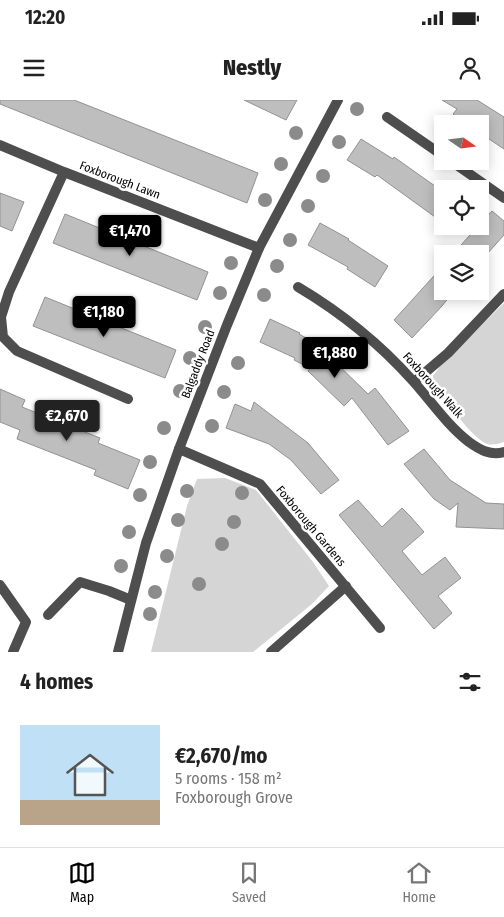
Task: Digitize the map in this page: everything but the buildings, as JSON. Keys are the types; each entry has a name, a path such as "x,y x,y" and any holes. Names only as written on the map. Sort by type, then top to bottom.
{"street":[{"name":"Balgaddy Road","path":"118,652 146,543 179,449 259,248 338,100"},
{"path":"387,117 434,149"},
{"name":"Foxborough Lawn","path":"0,145 259,248"},
{"path":"464,170 504,198"},
{"path":"64,172 9,292 1,318 3,337 17,351 128,400"},
{"name":"Foxborough Walk","path":"298,287 335,312 395,362 431,404 468,442 484,452 497,454 504,452"},
{"path":"414,382 448,352 504,294"},
{"name":"Foxborough Gardens","path":"179,449 260,484 380,628"},
{"path":"48,616 80,582 131,600"},
{"path":"0,585 26,622 13,652"},
{"path":"271,652 346,586"}],"shaded area":[{"path":"504,303 504,442 489,444 472,433 458,417 434,386 433,376 441,365"},
{"path":"225,478 256,490 313,562 329,586 312,604 253,652 151,652 187,506 197,479"}]}
